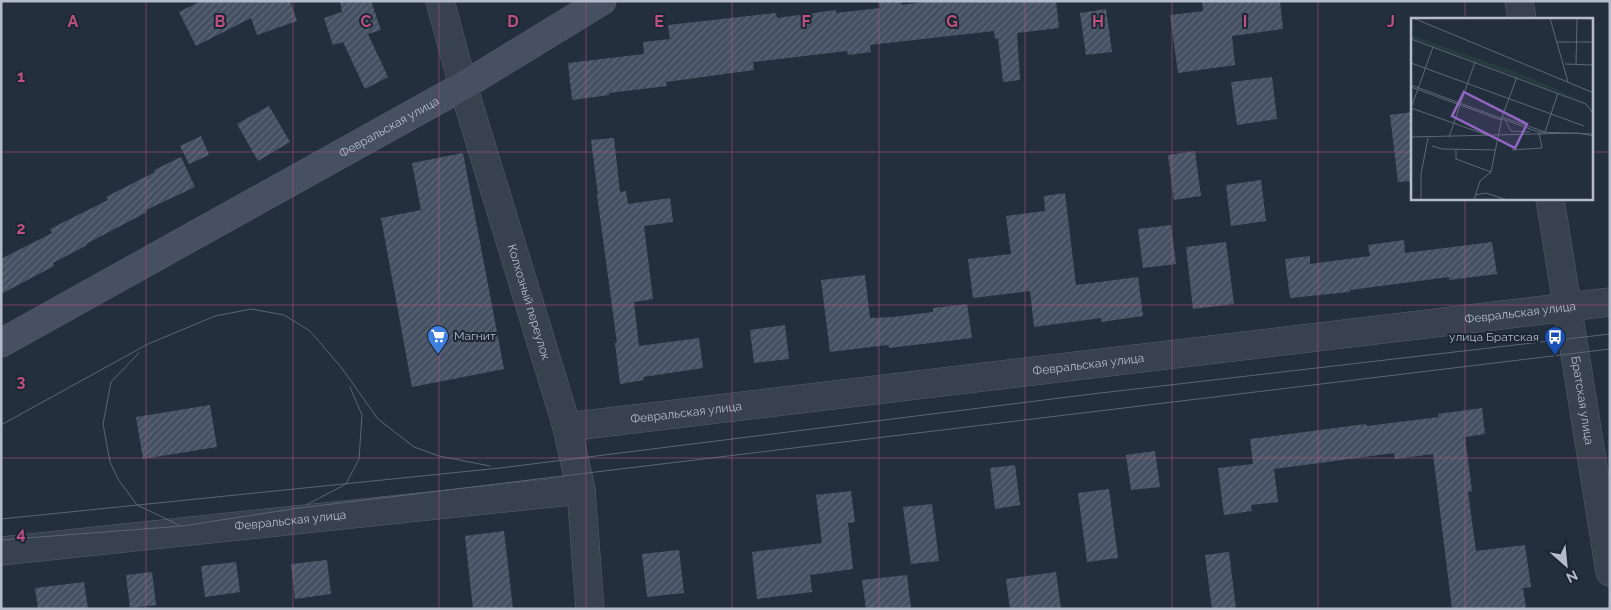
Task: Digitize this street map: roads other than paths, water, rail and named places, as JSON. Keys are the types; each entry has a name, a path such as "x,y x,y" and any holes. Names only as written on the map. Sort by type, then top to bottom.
{"street":[{"name":"Колхозный переулок","path":"440,1 463,86 567,427 581,490 590,609"},
{"name":"Февральская улица","path":"1,343 463,86 602,1"},
{"path":"1519,1 1522,18"},
{"name":"Братская улица","path":"1550,200 1610,572"},
{"name":"Февральская улица","path":"567,427 1610,302"},
{"name":"Февральская улица","path":"1,551 581,490"}],"tram line":[{"path":"1,425 148,344 215,316 251,309 284,315 310,331 341,367 378,419 414,447 439,456 490,466"},
{"path":"1,519 500,468 1092,394 1610,334"},
{"path":"1,540 182,526 299,508 1610,349"},
{"path":"139,353 111,382 103,424 110,462 118,479 137,505 181,526"},
{"path":"306,505 346,484 359,459 362,415 350,387"}],"place":[{"name":"Магнит","path":"438,355"},
{"name":"улица Братская","path":"1555,356"}]}
